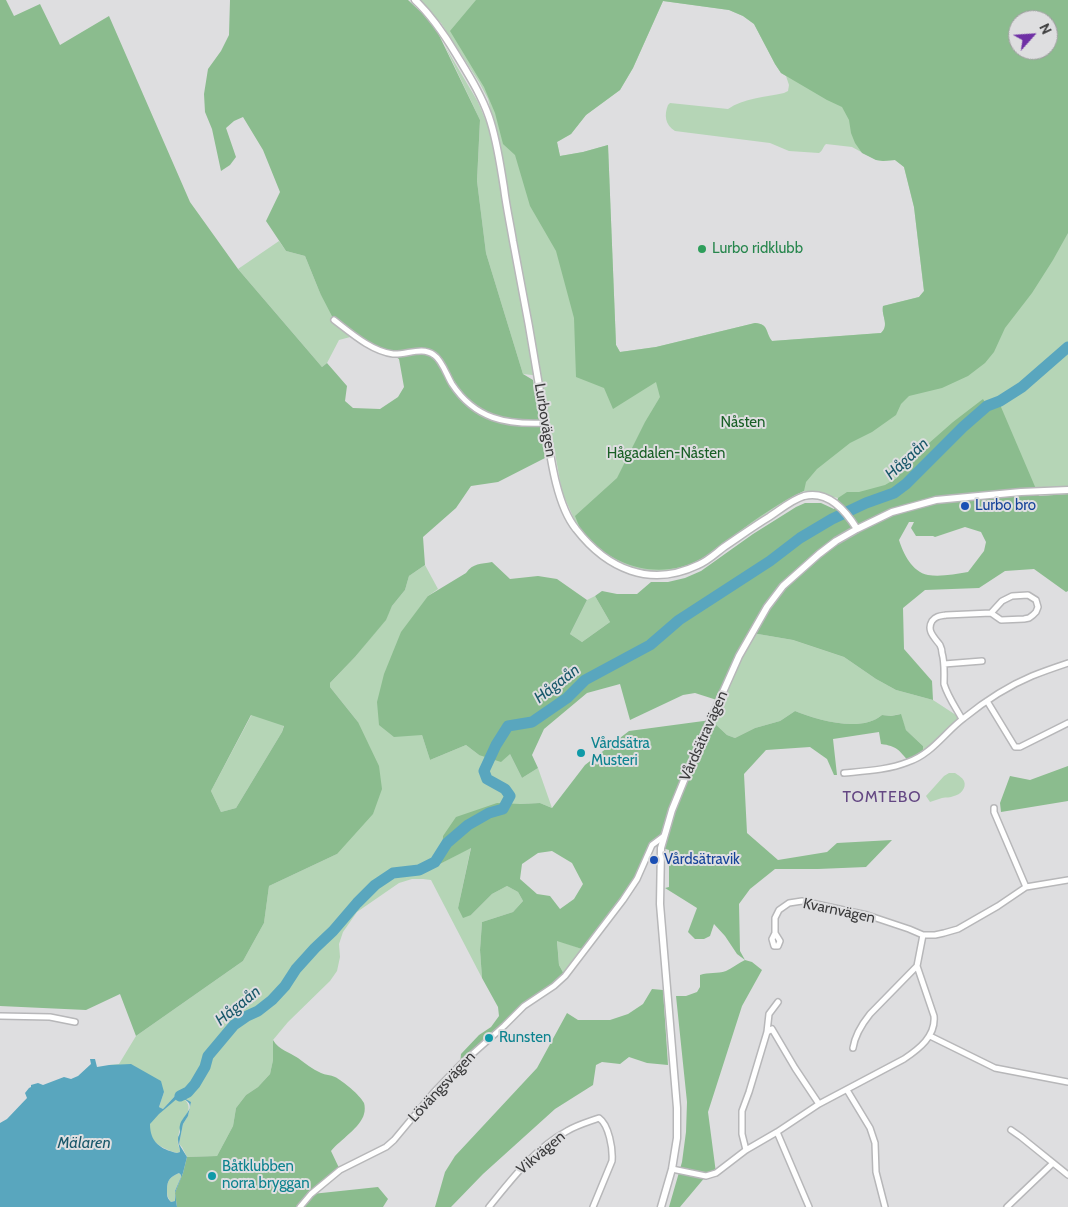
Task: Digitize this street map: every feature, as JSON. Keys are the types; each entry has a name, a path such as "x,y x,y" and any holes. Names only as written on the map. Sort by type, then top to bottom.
{"street":[{"name":"Lurbovägen","path":"415,0 445,35 479,92 489,118 498,149 556,484 566,515 575,529 603,557 633,572 651,575 667,575 701,564 753,527 804,496 828,499 840,506 851,518 857,529"},
{"path":"334,320 354,336 371,346 391,354 424,350 435,355 453,385 464,398 478,410 493,418 526,424 546,423"},
{"name":"Vårdsätravägen","path":"661,1207 672,1169 677,1138 677,1108 660,904 661,848 672,810 687,773 739,656 767,607 783,586 813,558 836,541 857,529 892,512 936,500 1021,492 1068,490"},
{"path":"962,719 944,684 944,664 941,646 933,637 930,625 934,619 946,615 991,613 1001,620 1024,619 1034,615 1038,607 1036,600 1028,595 1012,596 1002,601 991,613"},
{"path":"944,664 982,661"},
{"path":"844,773 895,766 909,762 934,746 962,719 1006,689 1068,663"},
{"path":"987,701 1015,747 1020,747 1068,723"},
{"path":"994,808 994,812 1026,887"},
{"name":"Lövängsvägen","path":"300,1207 316,1190 340,1170 386,1147 460,1064 524,1006 554,986 565,976 637,879 652,845 664,836"},
{"path":"672,1169 706,1176 716,1173 746,1150 819,1104 904,1059 930,1036 934,1023 934,1016 917,966 923,935 944,933 958,929 1026,887 1068,880"},
{"name":"Kvarnvägen","path":"775,933 775,918 779,910 789,903 802,901 867,915 923,935"},
{"path":"853,1048 855,1038 867,1018 917,966"},
{"path":"746,1150 742,1134 742,1112 767,1032 769,1014 778,1002"},
{"path":"0,1016 50,1017 75,1022"},
{"path":"767,1032 772,1029 819,1104"},
{"path":"930,1036 995,1068 1068,1082"},
{"path":"847,1090 870,1128 875,1143 876,1172 885,1207"},
{"name":"Vikvägen","path":"489,1207 525,1163 554,1139 568,1130 599,1118 603,1120 609,1134 612,1161 593,1207"},
{"path":"1011,1130 1068,1175"},
{"path":"777,1132 809,1207"},
{"path":"1007,1207 1053,1163"}],"green space":[{"path":"0,0 6,0 14,16 40,4 60,45 109,16 190,202 238,269 322,367 327,363 347,386 345,401 353,408 380,409 398,397 404,387 399,359 371,346 334,320 320,293 305,256 286,251 266,221 280,192 263,150 243,117 234,121 226,128 236,157 230,165 221,171 212,129 205,112 204,94 208,69 221,51 229,35 230,0 408,0 437,31 480,120 477,181 486,253 523,374 533,380 545,458 498,482 471,486 456,508 423,537 425,565 409,576 405,590 392,606 386,620 330,683 330,687 358,722 379,766 382,789 373,814 337,854 269,886 264,923 243,961 136,1036 120,994 86,1010 0,1006","holes":["251,715 284,726 236,808 221,812 211,791"]},
{"name":"Nåsten","path":"418,0 1068,0 1068,487 925,497 858,522 838,498 802,491 771,510 739,535 688,565 667,574 644,572 612,559 579,530 562,492 541,376 523,374 486,253 477,181 480,120 445,46 478,102 489,128 497,159 502,158 488,99 441,23","holes":["663,1 729,10 743,16 754,24 775,64 781,73 786,76 789,85 788,91 748,100 728,109 670,103 666,116 669,126 675,131 770,143 789,151 819,153 826,144 852,147 876,160 895,160 904,167 914,207 924,291 919,297 883,306 885,327 881,333 772,341 765,327 755,323 656,347 620,352 616,345 608,145 560,156 557,142 571,134 586,115 620,90 633,68"]},
{"name":"Nåsten","path":"476,0 1068,0 1068,233 1032,293 1005,328 994,352 985,363 968,376 942,388 909,396 901,404 896,415 872,432 850,443 817,469 806,482 804,491 752,522 701,559 691,564 671,569 640,568 620,561 593,544 584,535 575,516 617,478 645,422 660,397 656,382 613,409 604,388 576,377 574,318 556,251 530,206 515,155 503,144 495,113 484,87 450,31","holes":["663,1 729,10 743,16 754,24 781,73 842,107 849,120 855,143 862,153 876,160 895,160 904,167 914,207 924,291 919,297 883,306 885,327 881,333 772,341 765,327 755,323 656,347 620,352 616,345 608,145 560,156 557,142 571,134 586,115 620,90 633,68"]},
{"path":"279,241 286,251 305,256 320,293 354,336 339,340 327,363 322,367 238,269"},
{"path":"983,399 987,406 1000,401 1039,496 1068,494 1068,591 1066,592 1034,569 1005,571 979,588 925,590 903,608 904,649 932,681 933,700 896,690 844,657 793,640 752,633 720,701 695,693 683,695 630,720 620,684 587,693 544,729 532,755 538,768 522,778 510,754 501,762 479,755 466,745 430,760 422,735 394,737 379,725 377,702 384,674 401,632 428,596 474,566 492,562 510,579 538,576 557,579 587,600 570,634 582,642 610,622 595,596 602,591 617,594 637,594 651,582 668,582 685,578 701,571 753,534 796,507 805,503 821,503 834,509 838,498 847,492 859,492 885,485 897,478 904,463 923,451 928,444","holes":["909,522 914,522 911,528 916,536 935,537 965,527 981,532 986,542 984,551 968,572 938,576 922,573 909,561 899,540"]},
{"path":"425,565 438,589 428,596 422,735 430,760 466,745 479,755 510,754 522,778 538,768 552,808 540,803 520,804 443,836 440,864 471,847 458,908 471,915 492,894 507,886 518,892 523,901 513,912 482,922 480,950 482,978 431,880 412,879 399,883 357,912 343,932 339,944 340,957 337,971 330,981 288,1022 273,1040 273,1060 270,1074 258,1087 246,1095 236,1108 233,1126 217,1156 187,1157 179,1144 183,1124 188,1116 191,1102 185,1100 188,1104 188,1110 178,1135 178,1143 180,1152 167,1150 153,1140 149,1130 150,1124 172,1102 179,1097 184,1098 175,1096 163,1109 159,1107 164,1092 109,1065 119,1064 136,1036 243,961 264,923 269,886 337,854 358,722 330,687 330,683 355,657 385,620 392,606 405,590 409,576"},
{"path":"595,596 610,622 582,642 570,634 587,600"},
{"path":"752,633 793,640 844,657 896,690 933,700 962,719 923,755 923,746 906,730 900,714 882,715 863,723 851,724 827,721 795,711 780,721 755,728 735,738 727,735 711,720"},
{"path":"795,711 827,721 851,724 863,723 882,715 901,714 906,730 923,746 923,755 909,762 897,749 881,744 879,732 833,739 837,775 834,775 827,759 810,747 766,750 744,774 747,833 778,860 827,852 837,843 892,840 866,867 775,869 750,889 739,904 740,951 745,960 737,954 714,924 710,936 704,939 695,939 688,932 697,908 665,888 669,887 669,850 652,845 637,879 585,950 557,941 559,965 565,976 524,1006 460,1065 461,1054 479,1035 491,1027 499,1016 498,1007 482,978 480,950 482,922 513,912 523,901 518,892 507,886 492,894 471,915 463,918 458,908 471,848 440,864 443,836 456,817 497,803 540,803 552,808 585,765 629,731 711,720 727,735 735,738 755,728 780,721","holes":["552,851 572,863 583,884 574,899 560,909 550,896 537,894 520,879 522,864 538,853"]},
{"path":"252,714 284,725 282,732 236,808 221,812 211,791"},
{"path":"1068,766 1068,801 1001,812 1000,803 1010,776 1030,780"},
{"path":"949,773 955,773 963,780 965,786 961,793 930,802 926,796"},
{"path":"557,940 585,950 565,976 559,965"},
{"path":"745,960 752,962 762,970 742,1006 708,1112 716,1173 706,1176 680,1207 669,1207 682,1162 687,1102 676,996 686,996 697,992 700,987 700,975 726,971"},
{"path":"652,989 663,990 668,1065 647,1063 629,1057 620,1064 602,1062 596,1065 593,1085 555,1109 483,1174 451,1207 435,1207 445,1172 455,1156 537,1068 567,1013 578,1020 610,1020 628,1014 643,1004"},
{"path":"273,1040 281,1049 315,1070 335,1077 351,1088 364,1104 364,1114 359,1124 331,1151 340,1170 312,1194 378,1187 388,1199 383,1207 177,1207 175,1193 187,1157 217,1156 233,1126 236,1108 246,1095 258,1087 270,1074 273,1060"},
{"path":"179,1173 181,1177 175,1191 175,1201 171,1202 167,1195 168,1181"}],"water":[{"name":"Mälaren","path":"90,1059 95,1059 97,1067 131,1064 161,1081 164,1092 159,1107 163,1109 175,1096 180,1096 191,1102 190,1107 186,1100 179,1097 150,1124 152,1136 157,1144 177,1153 180,1152 178,1137 180,1125 190,1108 188,1116 183,1124 179,1144 187,1157 183,1173 175,1193 177,1207 0,1207 0,1123 7,1119 27,1098 25,1093 31,1085 38,1083 43,1085 64,1077 71,1079 78,1076 91,1064","holes":["179,1173 181,1177 175,1191 175,1201 171,1202 168,1198 167,1187 168,1181"]}],"waterway":[{"name":"Hågaån","path":"180,1096 188,1092 195,1084 205,1067 208,1056 234,1025 272,1000 285,986 296,969 375,885 393,873 419,870 435,862 447,843 468,825 489,813 503,809 510,796 505,789 487,779 484,771 496,745 508,726 532,722 567,698 585,680 650,645 679,620 770,561 800,538 832,519 866,503 894,493 906,484 963,427 987,406 1000,401 1022,387 1068,347"}],"place":[{"name":"Lurbo ridklubb","path":"702,249"},
{"name":"Lurbo bro","path":"965,506"},
{"name":"Vårdsätra Musteri","path":"581,753"},
{"name":"Vårdsätravik","path":"654,860"},
{"name":"Runsten","path":"489,1038"},
{"name":"Båtklubben norra bryggan","path":"212,1176"}],"district":[{"name":"TOMTEBO","path":"882,797"}],"park label":[{"name":"Hågadalen-Nåsten","path":"666,454"}]}
